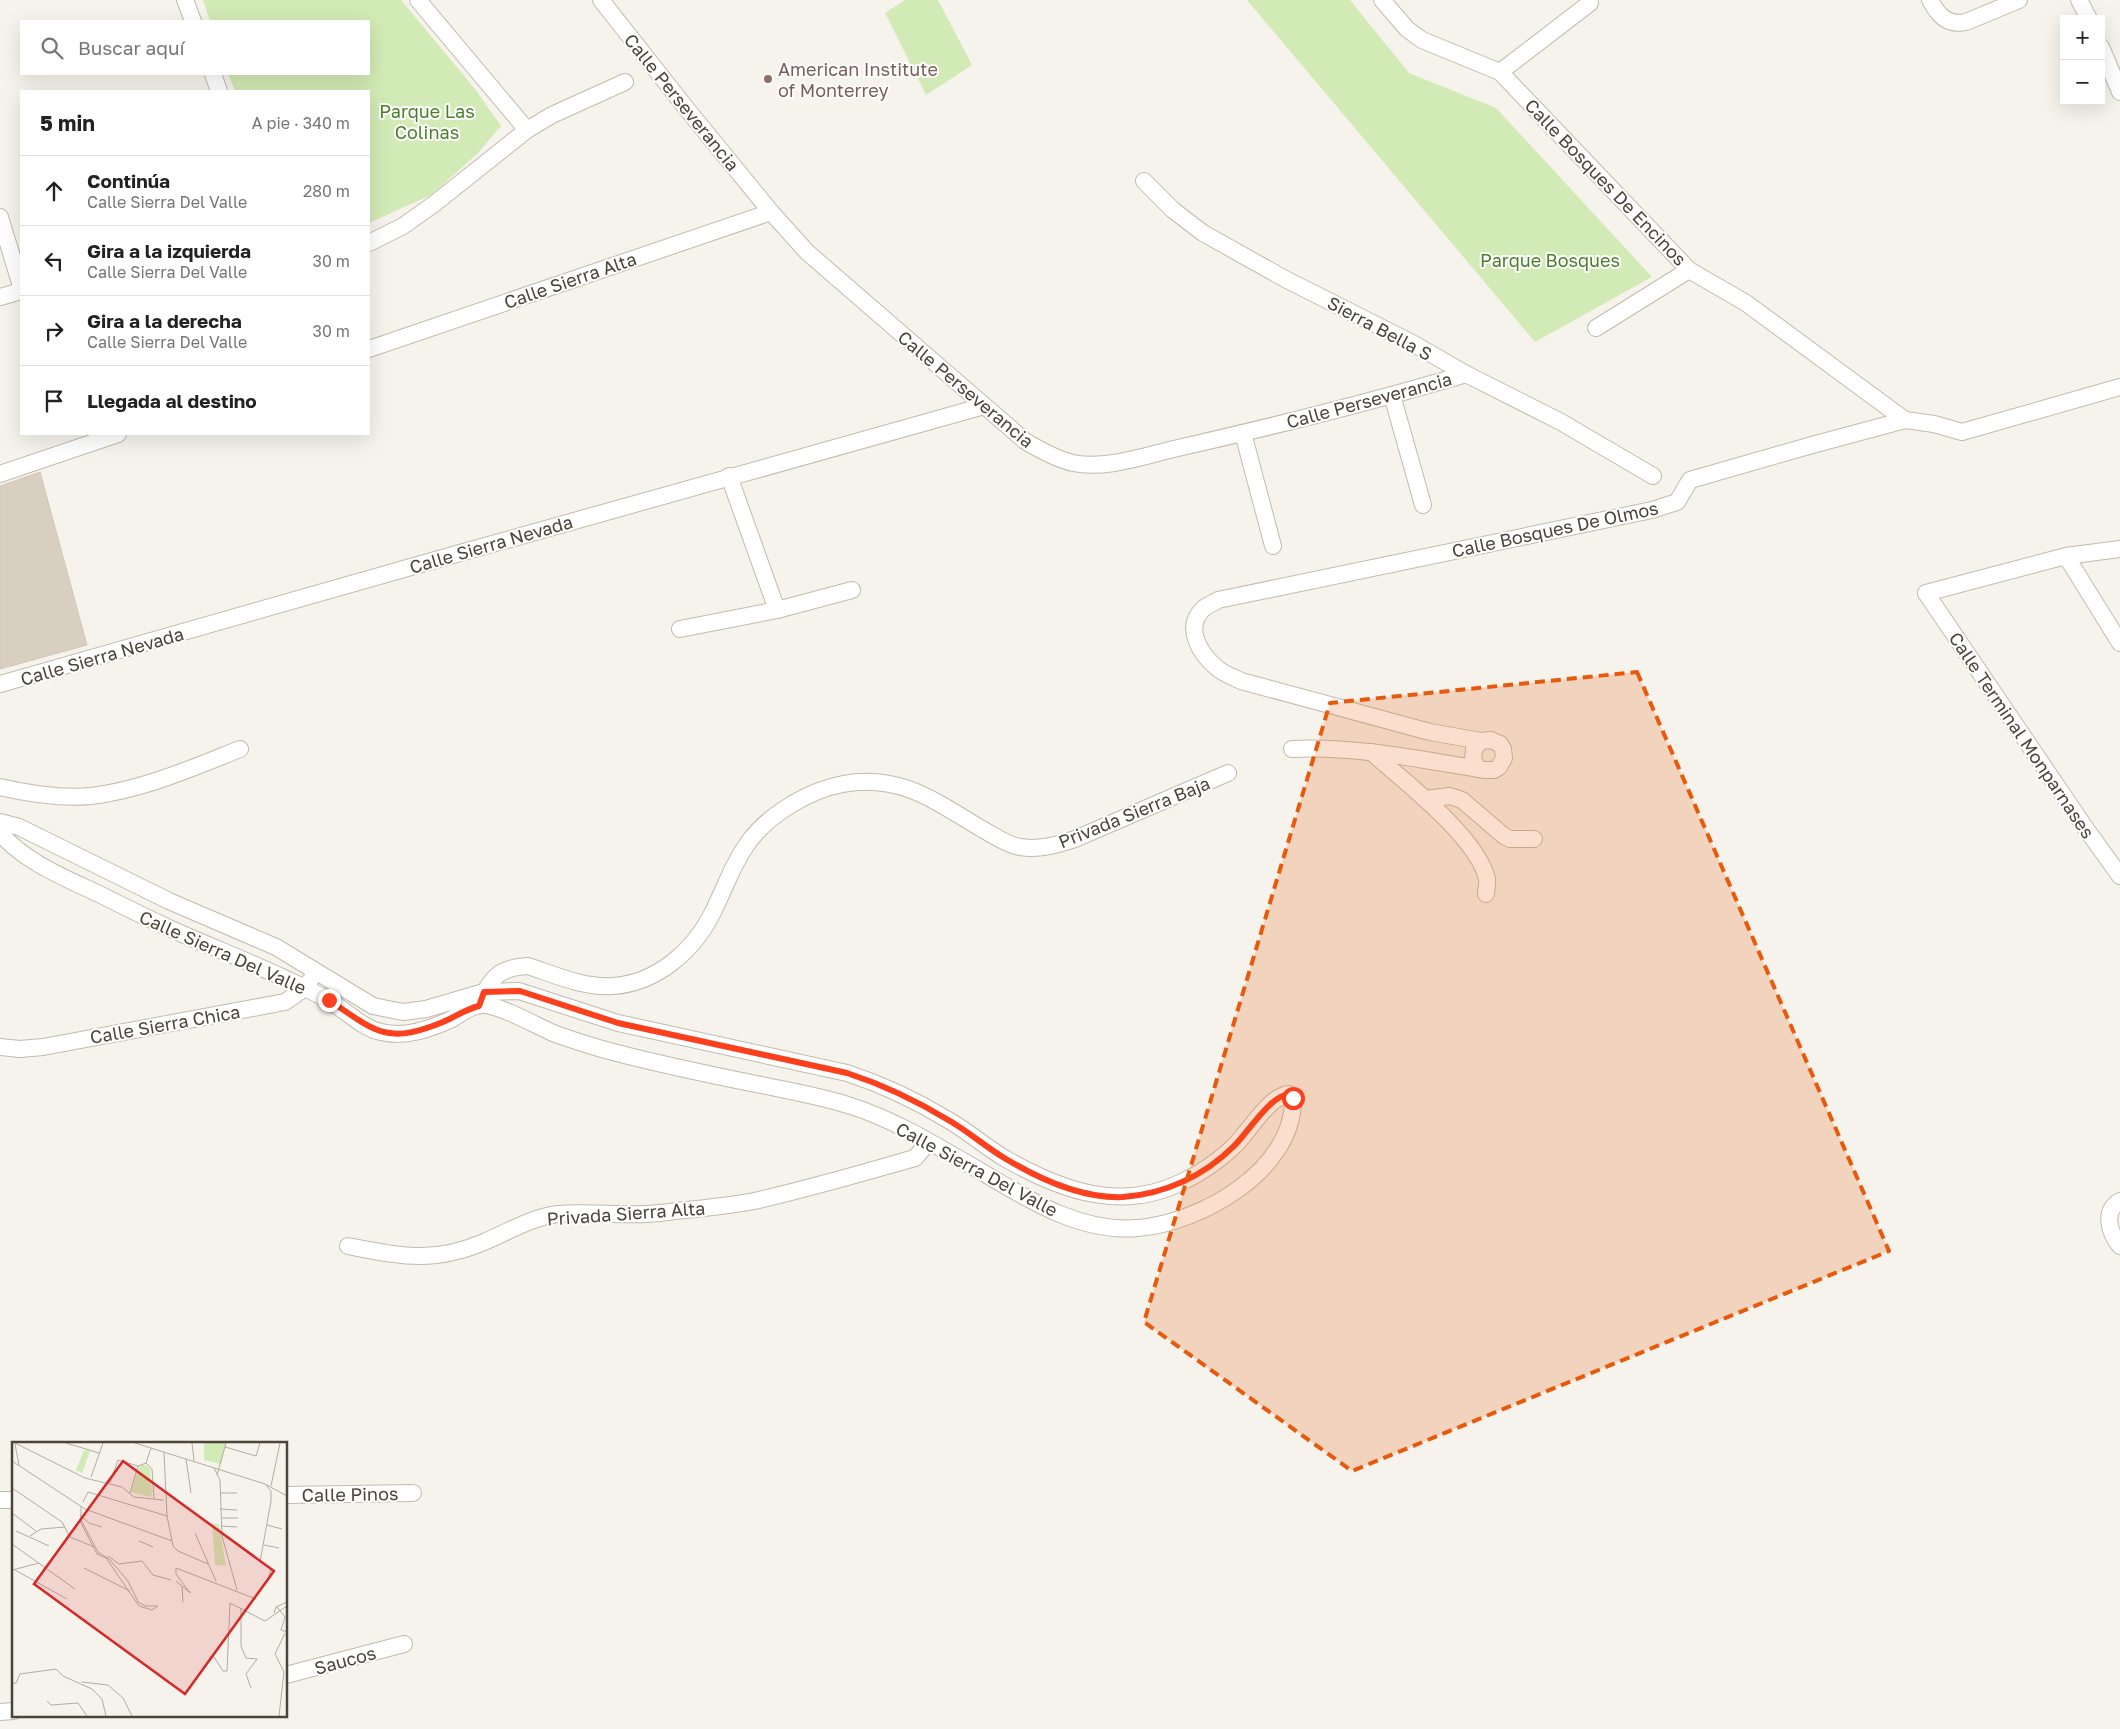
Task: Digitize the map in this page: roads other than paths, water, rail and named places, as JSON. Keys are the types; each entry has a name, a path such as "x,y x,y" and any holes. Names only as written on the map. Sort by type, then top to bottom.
{"street":[{"path":"185,0 193,20"},
{"path":"418,0 526,130"},
{"name":"Calle Perseverancia","path":"601,0 771,212 807,252 1025,442 1048,455 1074,463 1104,464 1244,433 1392,396 1466,374"},
{"name":"Calle Bosques De Encinos","path":"1382,0 1407,29 1422,40 1500,72 1689,270 1746,302 1906,420"},
{"path":"1930,0 1943,19 1958,24 2019,0"},
{"path":"2079,0 2087,15"},
{"path":"1500,72 1590,3"},
{"path":"2105,56 2120,92"},
{"path":"213,75 219,90"},
{"path":"370,242 403,226 434,204 526,130 552,115 625,82"},
{"name":"Sierra Bella S","path":"1144,181 1173,210 1203,233 1287,280 1414,344 1466,374 1561,422 1653,476"},
{"name":"Calle Sierra Alta","path":"370,349 771,212"},
{"path":"0,217 20,283"},
{"path":"1596,328 1689,270"},
{"path":"0,297 20,290"},
{"name":"Calle Bosques De Olmos","path":"1481,741 1430,732 1241,682 1218,669 1199,649 1194,625 1205,608 1218,600 1652,510 1676,502 1690,480 1812,444 1906,420 1934,424 1962,432 2120,387"},
{"path":"1392,396 1423,505"},
{"name":"Calle Sierra Nevada","path":"0,684 729,476 984,406"},
{"path":"1244,433 1273,546"},
{"path":"0,474 115,435"},
{"path":"729,476 778,610"},
{"path":"2120,549 2066,556 2120,643"},
{"name":"Calle Terminal Monparnases","path":"2066,556 1926,593 2120,876"},
{"path":"680,629 778,610 852,590"},
{"path":"1292,749 1326,748 1371,752 1484,770 1494,770 1504,758 1503,748 1500,744 1491,740 1481,741 1474,749 1473,760 1479,769"},
{"path":"0,787 44,795 91,796 127,789 240,749"},
{"path":"1371,752 1425,799 1461,836 1472,850 1488,880 1486,894"},
{"name":"Privada Sierra Baja","path":"481,999 490,981 495,976 503,971 519,966 528,966 593,985 613,986 650,977 691,946 712,914 733,867 752,839 785,810 817,792 841,784 869,780 898,784 922,795 998,838 1018,847 1036,848 1055,846 1075,839 1228,773"},
{"path":"1425,799 1455,796 1504,836 1510,839 1534,839"},
{"name":"Calle Sierra Del Valle","path":"0,822 19,827 169,901 254,937 316,970 373,1006 403,1012 520,991 618,1023 847,1073 879,1084 915,1101 952,1122 1006,1159 1052,1183 1078,1192 1099,1196 1121,1197 1148,1194 1172,1187 1217,1161 1235,1146 1275,1100 1286,1094 1291,1095 1293,1098 1292,1116 1281,1144 1256,1175 1227,1197 1199,1212 1166,1223 1137,1228 1108,1227 1072,1219 1045,1209 929,1142 876,1115 822,1098 605,1050 557,1035 492,1007 481,999"},
{"name":"Calle Sierra Del Valle","path":"0,833 17,849 60,876 173,930 305,988 329,1000 366,1026 379,1032 408,1033 430,1028 481,999"},
{"name":"Calle Sierra Chica","path":"0,1047 20,1049 43,1047 286,1002 305,988 316,970"},
{"name":"Privada Sierra Alta","path":"348,1246 416,1258 437,1257 455,1253 484,1242 533,1220 558,1214 636,1215 753,1201 915,1158 929,1142"},
{"path":"2120,1201 2115,1204 2108,1220 2113,1237 2120,1246"},
{"name":"Calle Pinos","path":"288,1496 414,1493"},
{"name":"Saucos","path":"288,1674 404,1644"}],"place":[{"name":"American Institute of Monterrey","path":"768,79"}],"park label":[{"name":"Parque Las Colinas","path":"427,121"},
{"name":"Parque Bosques","path":"1550,260"}]}
